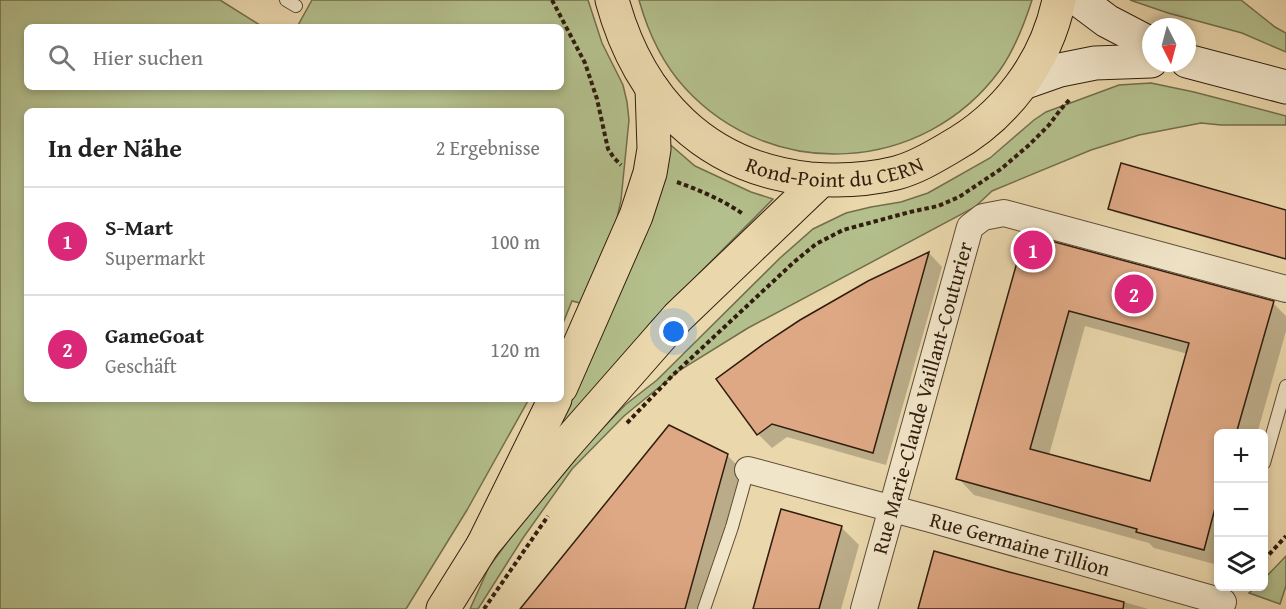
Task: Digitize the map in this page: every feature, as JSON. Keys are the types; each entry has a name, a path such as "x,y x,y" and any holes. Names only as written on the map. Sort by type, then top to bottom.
{"main road":[{"name":"Rond-Point du CERN","path":"612,0 626,43 637,64 667,108 684,125 722,153 746,164 793,177 821,180 851,180 898,172 920,164 966,139 983,126 1023,83 1045,45 1059,0"},
{"path":"564,380 636,216 650,173 654,149 652,88"},
{"path":"483,545 570,440 678,317 821,180"},
{"path":"443,609 483,545 554,402"}],"street":[{"path":"1078,0 1107,21 1142,39"},
{"path":"1023,83 1060,70 1095,63 1142,61"},
{"path":"1196,63 1286,87"},
{"name":"Rue Marie-Claude Vaillant-Couturier","path":"864,609 970,227 983,217 1004,213 1286,289"},
{"name":"Rue Germaine Tillion","path":"748,470 1224,598"}],"lane":[{"path":"1268,446 1286,386"},
{"path":"704,609 732,527 748,470"}],"path":[{"path":"622,429 673,375 794,262"},
{"path":"484,609 551,512"},
{"path":"1268,555 1286,536"}],"green space":[{"path":"0,0 220,0 258,24 24,24 24,90 564,90 564,24 299,24 312,0 588,0 602,43 623,85 629,120 617,218 584,304 572,301 564,321 564,108 24,108 24,402 527,402 467,510 406,609 0,609"},
{"path":"639,0 1032,0 1010,54 1000,70 968,105 931,130 890,146 847,154 803,151 760,140 720,119 685,88 669,68 651,35"},
{"path":"1130,0 1241,0 1286,33 1286,52 1242,33 1196,21 1196,18 1168,13"},
{"path":"1151,83 1286,116 1286,125 1201,123 1139,135 1091,150 992,191 975,207 748,328 680,370 624,416 572,469 523,538 478,609 470,609 489,567 553,480 625,405 657,380 780,258 813,229 846,213 901,202 928,193 990,158 1046,112 1119,85"},
{"path":"666,141 695,166 751,192 773,199 652,321 539,461"},
{"path":"1286,556 1286,586 1280,604 1249,593 1268,591 1268,575"}],"building":[{"path":"1121,163 1286,210 1286,259 1108,209"},
{"path":"1025,234 1274,301 1237,429 1214,429 1214,512 1204,550 1136,532 1137,529 956,479","holes":["1069,311 1189,343 1150,481 1030,449"]},
{"path":"929,252 873,453 772,424 757,435 716,379 800,320 868,281"},
{"path":"669,425 728,454 685,609 520,609"},
{"path":"781,509 842,526 819,609 753,609"},
{"path":"934,551 1124,602 1123,609 918,609"}],"place":[{"name":"S-Mart","path":"1033,250"},
{"name":"GameGoat","path":"1134,294"}]}
